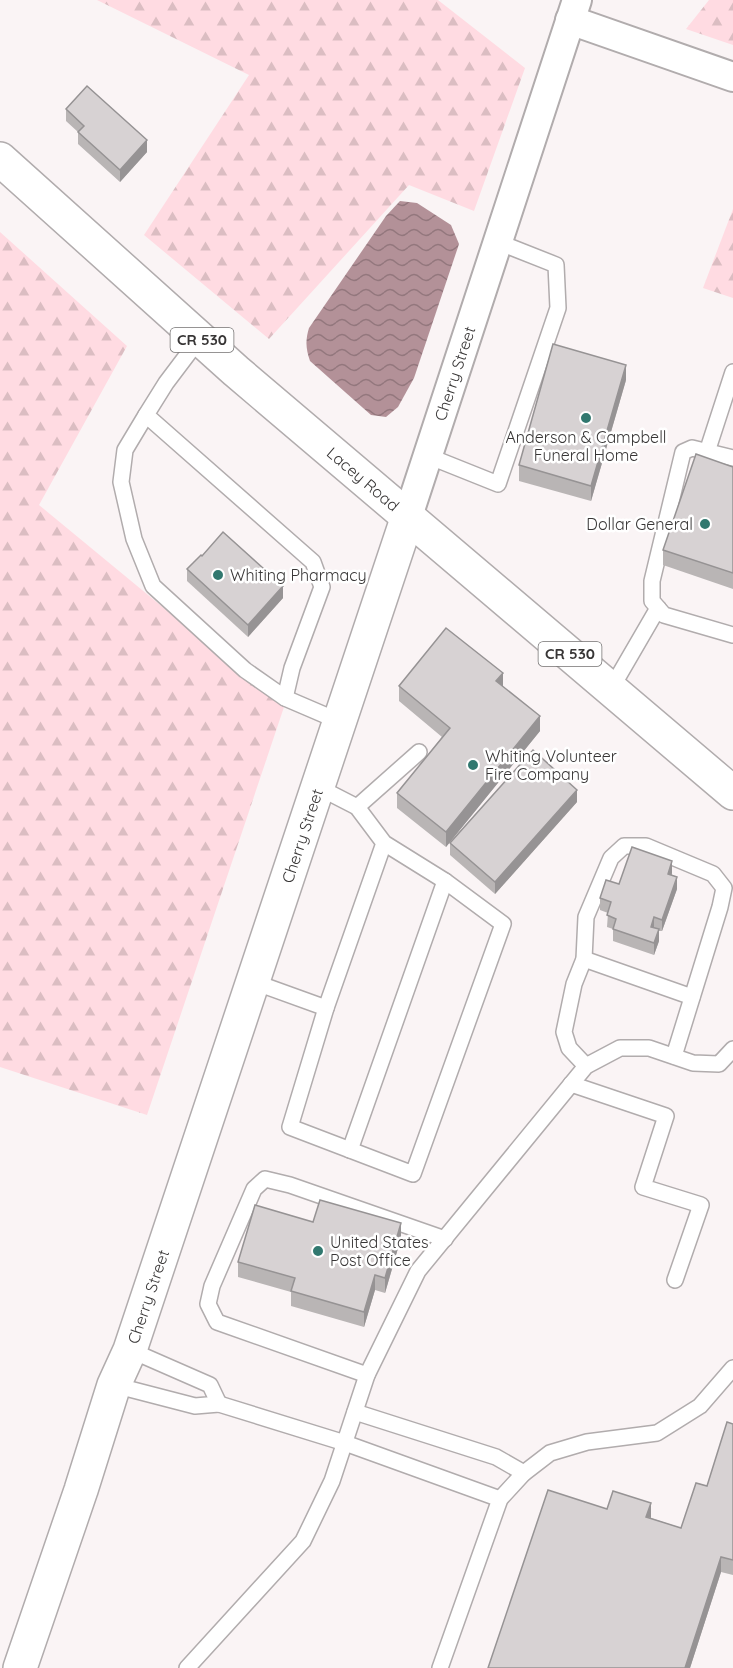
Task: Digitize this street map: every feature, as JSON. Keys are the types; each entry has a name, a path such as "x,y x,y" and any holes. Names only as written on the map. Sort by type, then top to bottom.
{"street":[{"path":"573,10 733,77"},
{"name":"Cherry Street","path":"20,1668 114,1385 130,1350 341,722 573,10"},
{"name":"Lacey Road","path":"0,159 200,338 733,792"}],"lane":[{"path":"428,456 498,484 558,308 556,265 498,242"},
{"path":"200,338 166,383 125,450 121,482 134,539 153,586 245,670 285,698 341,722"},
{"path":"707,452 733,372"},
{"path":"146,415 313,562 322,587 292,668 285,698"},
{"path":"733,458 692,448 683,452 652,580 652,601 664,615 733,635"},
{"path":"611,689 658,608"},
{"path":"357,807 419,752"},
{"path":"318,787 357,807 384,843 445,881 503,924 413,1174 290,1127 326,1008 384,843"},
{"path":"586,1066 569,1048 564,1032 574,984 584,959 586,917 611,858 624,846 646,846 712,874 724,888 674,1056"},
{"path":"350,1150 445,881"},
{"path":"584,959 692,997"},
{"path":"254,982 326,1008"},
{"path":"187,1668 303,1541 332,1481 367,1375 418,1271 586,1066 620,1048 649,1048 693,1062 726,1066 733,1048"},
{"path":"571,1084 666,1116 644,1187 701,1205 675,1280"},
{"path":"367,1375 217,1322 208,1304 212,1286 254,1189 265,1179 290,1185 445,1239"},
{"path":"130,1350 210,1385 219,1404"},
{"path":"440,1668 500,1499 524,1473 550,1453 587,1442 657,1433 700,1406 733,1368"},
{"path":"114,1385 195,1406 219,1404 345,1443 500,1499"},
{"path":"355,1412 496,1457 524,1473"}],"green space":[{"path":"97,0 438,0 525,68 474,211 409,185 269,339 144,235 249,75"},
{"path":"709,0 733,0 733,45 686,29"},
{"path":"733,209 733,298 703,288"},
{"path":"0,232 127,346 39,505 284,707 147,1115 0,1067"}],"water":[{"path":"400,201 417,203 451,225 459,244 414,378 398,407 386,417 371,415 310,361 307,341 309,328 386,216"}],"building":[{"path":"87,86 147,140 120,170 78,132 84,126 66,109"},
{"path":"553,344 626,365 591,486 519,465"},
{"name":"Dollar General","path":"696,454 733,467 733,573 663,550"},
{"path":"223,532 283,586 248,625 187,569"},
{"path":"446,628 503,673 496,681 540,716 446,832 397,793 450,728 399,686"},
{"path":"533,750 577,790 495,882 450,843"},
{"path":"632,847 672,861 668,874 677,877 662,920 654,917 651,927 659,929 654,943 613,929 616,919 607,915 611,902 600,898 606,880 619,884"},
{"path":"320,1200 401,1223 385,1278 375,1275 364,1312 291,1291 295,1278 238,1262 255,1205 313,1222"},
{"path":"727,1422 733,1424 733,1560 721,1557 685,1668 488,1668 548,1490 607,1509 613,1491 651,1503 646,1517 681,1528 696,1483 707,1486"}],"place":[{"name":"Anderson & Campbell Funeral Home","path":"586,418"},
{"name":"Dollar General","path":"705,524"},
{"name":"Whiting Pharmacy","path":"218,575"},
{"name":"Whiting Volunteer Fire Company","path":"473,765"},
{"name":"United States Post Office","path":"318,1251"}]}
